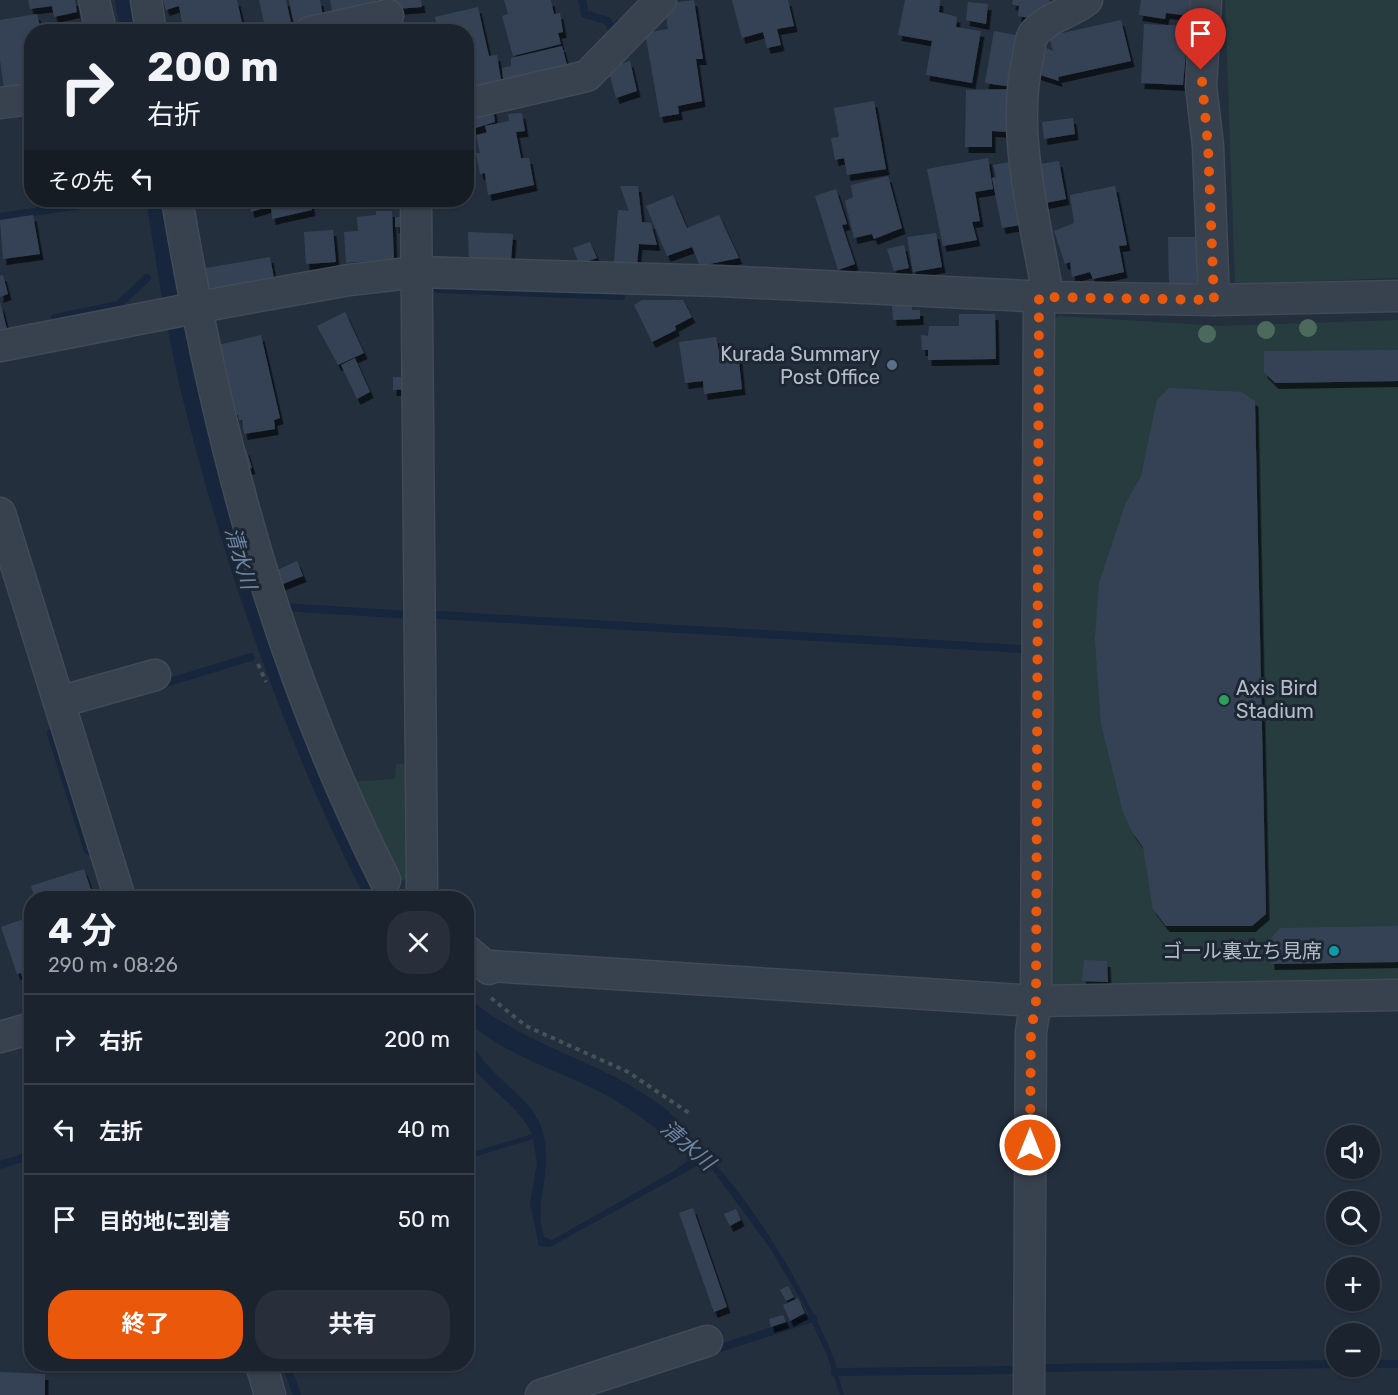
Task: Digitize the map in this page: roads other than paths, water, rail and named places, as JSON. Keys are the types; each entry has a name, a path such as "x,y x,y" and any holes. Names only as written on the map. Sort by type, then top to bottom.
{"street":[{"path":"94,0 99,24"},
{"path":"146,0 150,24"},
{"path":"474,102 587,76 661,0"},
{"path":"1029,1395 1031,1032 1036,1001 1044,297 1024,145 1025,68 1033,35 1051,21 1074,11 1087,0"},
{"path":"1206,0 1201,86 1208,146 1214,300"},
{"path":"347,24 389,15"},
{"path":"0,103 24,100"},
{"path":"178,207 195,308 231,464 273,610 349,808 385,880"},
{"path":"416,207 423,891"},
{"path":"0,346 349,280 418,272 720,281 1044,297 1214,300 1398,297"},
{"path":"0,513 118,891"},
{"path":"59,702 155,675"},
{"path":"482,962 1036,1001 1398,994"},
{"path":"0,1037 24,1030"},
{"path":"541,1395 707,1341"},
{"path":"263,1371 270,1395"}],"water":[{"path":"115,0 139,0 143,24 119,24"},
{"name":"清水川","path":"147,207 171,207 184,294 359,847 384,891 362,891 309,778 260,655 218,528 183,400 167,325"},
{"name":"清水川","path":"474,1002 512,1028 630,1086 662,1107 688,1130 685,1137 727,1178 748,1205 787,1266 831,1351 844,1395 840,1395 827,1355 806,1309 770,1248 706,1161 550,1247 539,1246 530,1203 537,1163 533,1139 474,1157 474,1152 532,1134 517,1112 474,1070 474,1047 489,1067 529,1106 542,1128 546,1160 541,1208 544,1237 552,1240 674,1171 694,1156 681,1146 679,1148 643,1119 614,1100 517,1054 474,1027"}],"waterway":[{"path":"582,0 585,14 608,21 612,30 618,24"},
{"path":"0,217 66,207"},
{"path":"55,318 118,305 147,278"},
{"path":"438,289 621,296"},
{"path":"283,607 410,615"},
{"path":"439,615 1021,649"},
{"path":"156,686 251,657"},
{"path":"51,733 88,851"},
{"path":"0,1165 24,1158"},
{"path":"711,1351 813,1318"},
{"path":"1046,1368 1326,1364"},
{"path":"1380,1364 1398,1364"},
{"path":"835,1372 1017,1370"},
{"path":"288,1371 297,1395"}],"place":[{"name":"Kurada Summary Post Office","path":"892,365"},
{"name":"Axis Bird Stadium","path":"1224,700"},
{"name":"ゴール裏立ち見席","path":"1334,951"}]}
